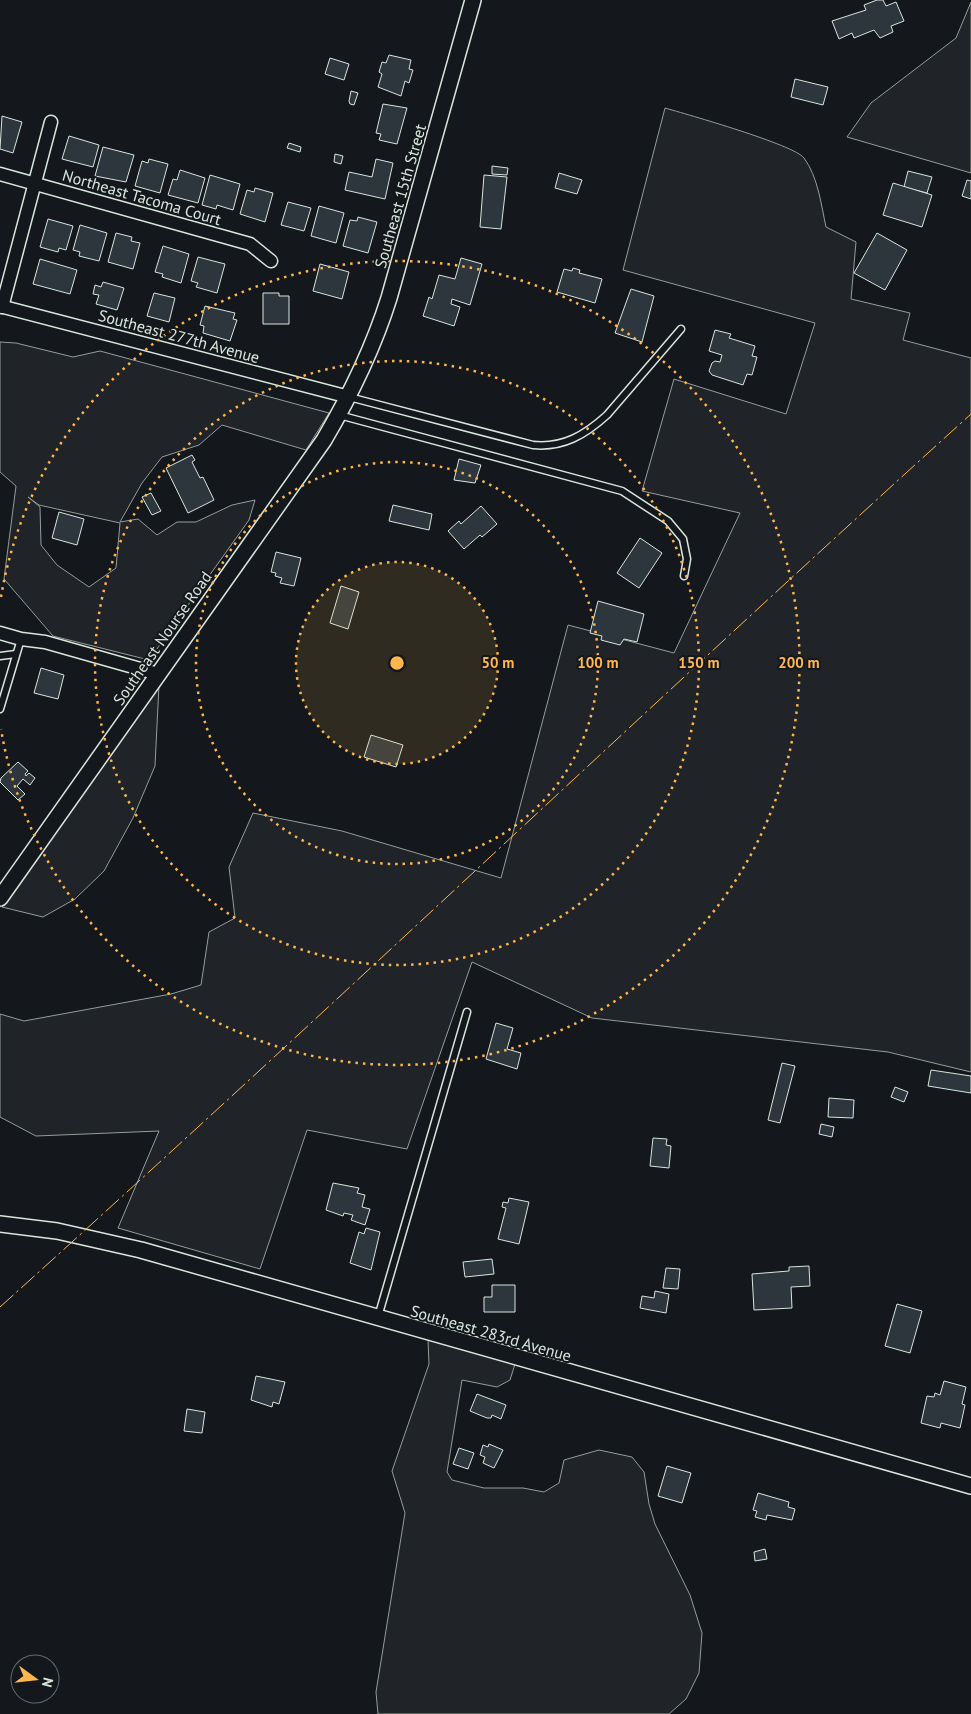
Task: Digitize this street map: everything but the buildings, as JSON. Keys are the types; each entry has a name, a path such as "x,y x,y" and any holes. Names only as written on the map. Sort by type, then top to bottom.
{"street":[{"name":"Southeast 15th Street","path":"349,397 378,335 472,0"},
{"path":"1,307 51,122"},
{"name":"Northeast Tacoma Court","path":"0,174 250,244 271,261"},
{"name":"Southeast 277th Avenue","path":"1,307 349,397"},
{"name":"Southeast Nourse Road","path":"1,894 324,440 349,397"},
{"path":"0,633 21,639 45,642 158,674"},
{"name":"Southeast 283rd Avenue","path":"0,1224 57,1231 99,1239 971,1486"}],"lane":[{"path":"349,397 533,445 558,446 593,427 607,415 681,329"},
{"path":"339,415 622,492 668,521 683,538 687,559 684,576"},
{"path":"0,709 21,639"},
{"path":"0,656 16,654"},
{"path":"377,1318 467,1012"}],"shaded area":[{"path":"971,2 971,173 847,137 871,103 956,38"},
{"path":"665,108 762,138 796,152 804,158 816,182 826,227 856,242 851,299 910,313 903,340 971,358 971,1072 888,1052 592,1018 472,962 407,1149 307,1130 260,1269 118,1228 159,1131 36,1136 0,1117 0,1014 24,1021 171,994 201,985 209,932 235,918 229,867 253,813 342,831 501,878 568,625 674,653 740,513 642,491 674,379 786,414 815,323 623,270"},
{"path":"0,342 16,343 73,357 100,351 329,413 306,450 222,425 199,445 162,457 142,483 120,522 138,519 157,535 177,522 196,522 232,505 255,500 249,520 149,660 53,636 4,579 16,486 0,472","holes":["28,497 39,505 120,523 116,568 89,587 57,565 41,545 40,507"]},
{"path":"159,685 155,766 133,818 104,871 75,899 43,917 2,907"},
{"path":"428,1340 515,1364 510,1380 497,1387 462,1380 447,1472 452,1480 484,1488 523,1488 544,1492 559,1483 564,1460 599,1450 632,1457 644,1472 649,1504 655,1524 690,1595 702,1633 699,1673 686,1699 669,1714 378,1714 376,1692 405,1513 392,1471 429,1364"}],"power":[{"path":"0,1307 244,1085 971,414"}]}
